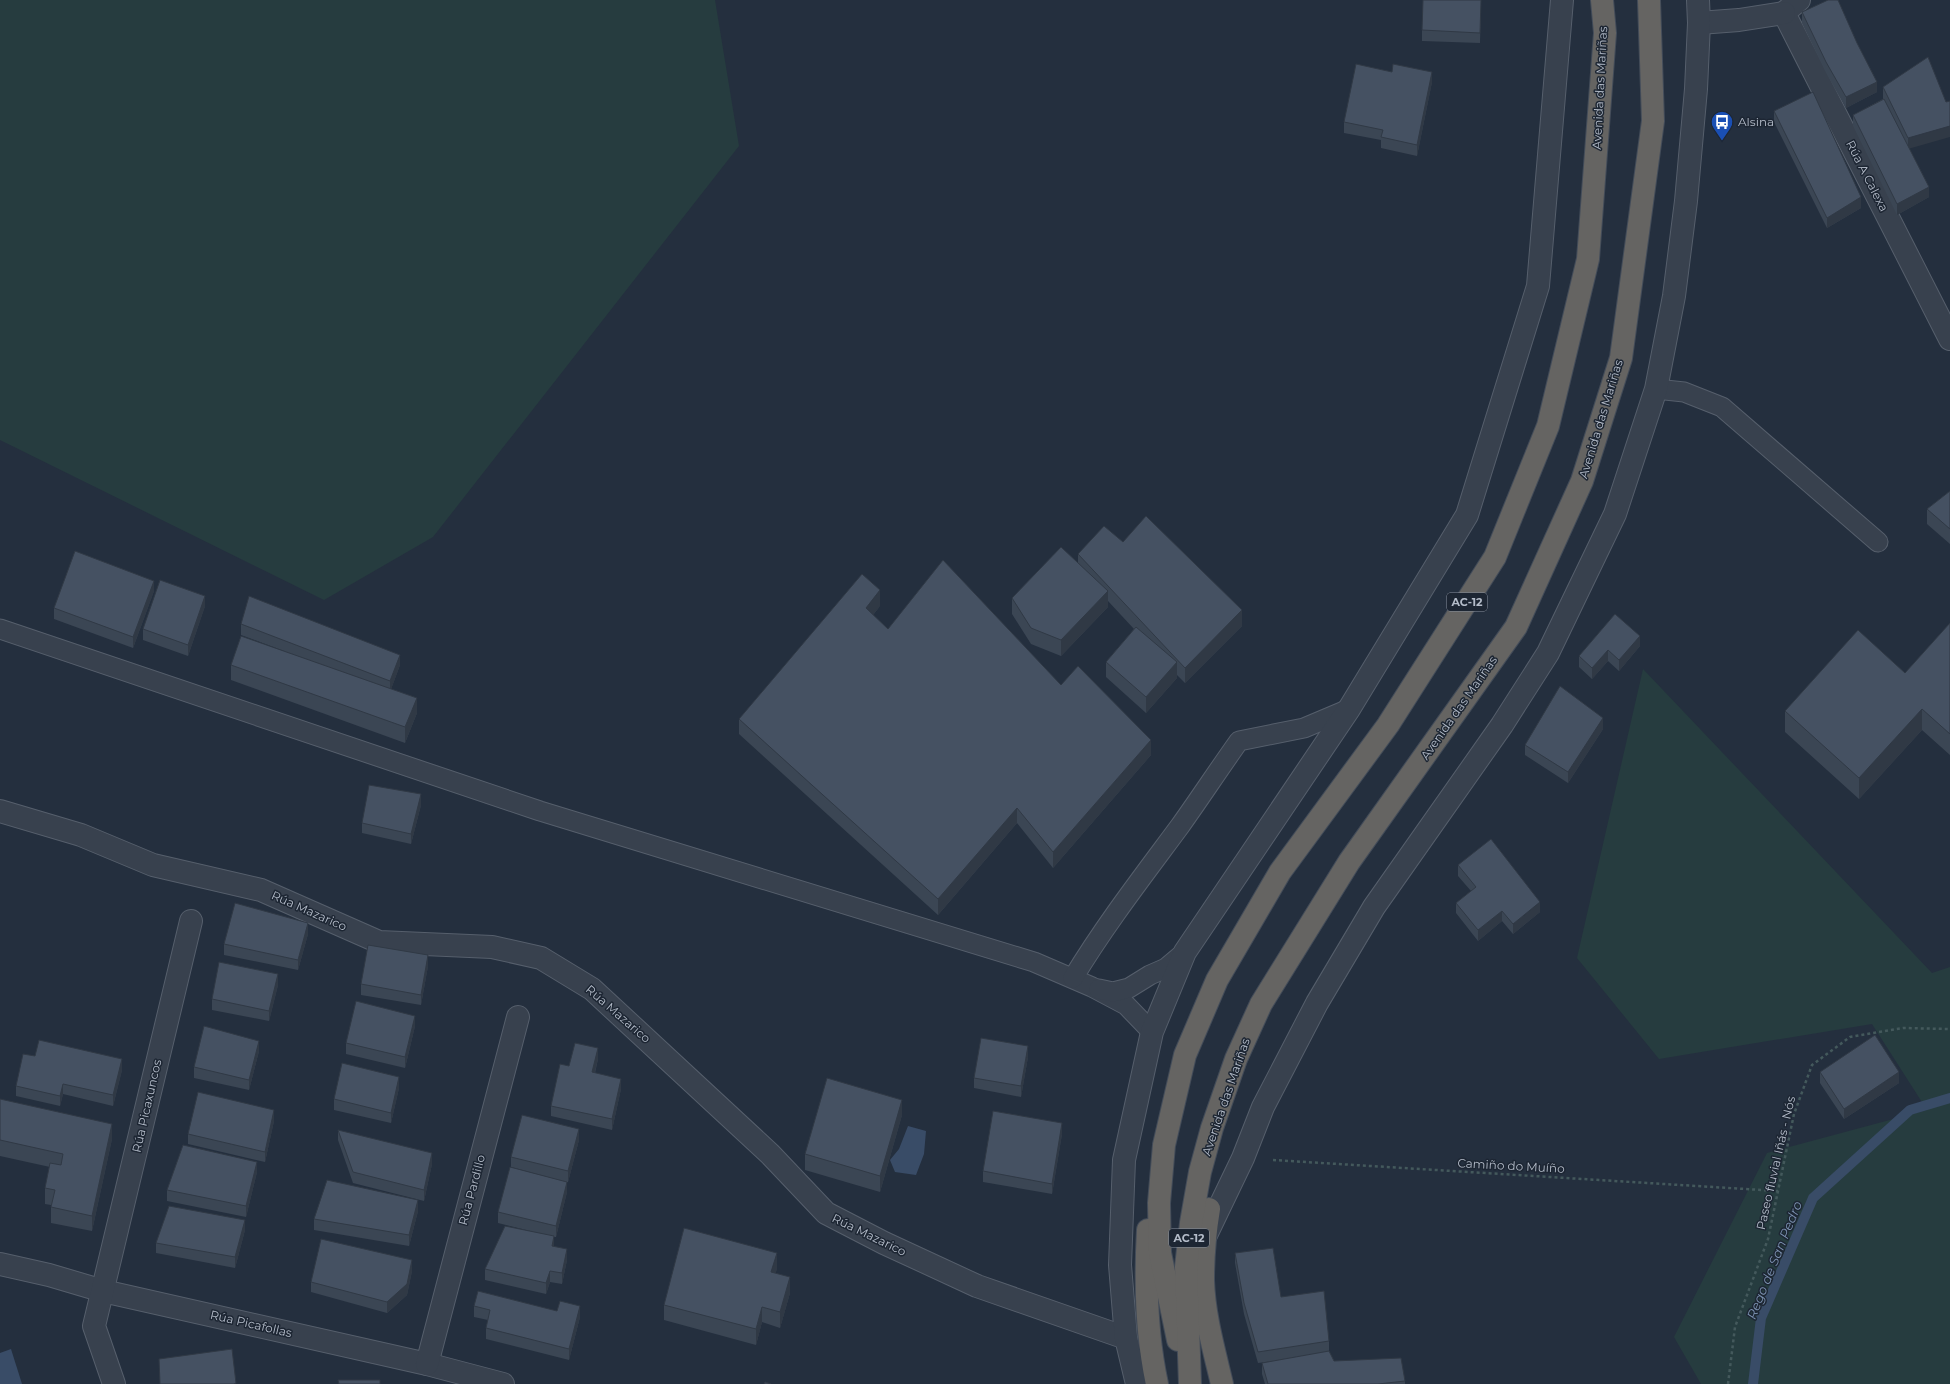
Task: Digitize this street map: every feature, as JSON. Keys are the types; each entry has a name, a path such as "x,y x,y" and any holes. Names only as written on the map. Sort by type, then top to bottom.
{"highway":[{"name":"Avenida das Mariñas","path":"1189,1384 1160,1253 1160,1203 1164,1145 1185,1056 1217,980 1280,872 1388,726 1495,558 1548,426 1588,259 1605,33 1602,0"},
{"name":"Avenida das Mariñas","path":"1189,1384 1186,1267 1200,1172 1212,1128 1236,1059 1261,1004 1340,876 1516,627 1582,481 1621,358 1653,121 1650,0"},
{"path":"1222,1384 1209,1328 1203,1281 1205,1236 1224,1097"},
{"path":"1157,1384 1148,1326 1145,1271 1148,1223 1155,1181 1164,1145"}],"street":[{"path":"1137,1384 1126,1338 1120,1265 1124,1160 1152,1032 1185,952 1349,709 1467,515 1538,286 1562,0"},
{"path":"1205,1236 1243,1158 1263,1107 1317,1003 1374,907 1502,725 1548,654 1615,514 1656,389 1674,296 1686,201 1696,89 1700,23 1698,0"},
{"name":"Rúa A Calexa","path":"1700,23 1739,20 1792,6 1950,340"},
{"name":"Rúa Mazarico","path":"0,811 81,835 153,865 261,890 379,942 492,947 541,958 598,994 754,1139 826,1213 884,1243 977,1286 1126,1338"},
{"name":"Rúa Picaxuncos","path":"114,1384 94,1326 191,922"},
{"name":"Rúa Pardillo","path":"427,1364 518,1016"},
{"name":"Rúa Picafollas","path":"0,1264 49,1275 103,1290 427,1364 492,1382"}],"lane":[{"path":"1656,389 1684,392 1722,408 1878,542"},
{"path":"0,629 540,811 1034,962 1092,987 1126,1005 1152,1032"},
{"path":"1072,978 1132,890 1181,824 1239,741 1304,728 1349,709"},
{"path":"1092,987 1113,992 1129,988 1150,975 1166,968 1185,952"}],"path":[{"name":"Paseo fluvial Iñás - Nós","path":"1728,1384 1735,1327 1768,1239 1794,1114 1812,1066 1850,1037 1903,1028 1950,1029"},
{"name":"Camiño do Muíño","path":"1243,1158 1778,1191"}],"green space":[{"path":"0,0 715,0 739,146 433,537 324,600 0,440"},
{"path":"1643,669 1932,973 1950,967 1950,1384 1701,1384 1674,1337 1767,1153 1927,1110 1872,1024 1659,1059 1577,958"}],"water":[{"path":"908,1126 926,1131 924,1154 916,1175 895,1172 890,1160 899,1149"},
{"path":"11,1349 22,1384 0,1384 0,1353"}],"building":[{"path":"1423,0 1481,0 1480,33 1422,30"},
{"path":"1828,0 1838,0 1857,43 1877,82 1846,97 1826,62 1802,12"},
{"path":"1928,57 1946,102 1950,101 1950,126 1908,138 1883,87"},
{"path":"1356,64 1392,72 1393,64 1432,72 1417,145 1381,137 1383,130 1344,122"},
{"path":"1813,92 1861,197 1827,218 1774,111"},
{"path":"1884,99 1929,187 1897,204 1853,115"},
{"path":"1950,491 1950,529 1927,509"},
{"path":"1146,516 1242,610 1185,668 1078,554 1104,526 1123,542"},
{"path":"1061,547 1108,591 1061,640 1031,628 1012,598"},
{"path":"75,551 154,581 133,637 54,608"},
{"path":"943,560 1061,685 1078,666 1151,740 1053,852 1017,808 938,899 739,719 862,574 880,590 866,608 888,629"},
{"path":"160,580 205,596 188,645 143,629"},
{"path":"249,596 400,655 390,681 241,624"},
{"path":"1615,614 1640,636 1619,660 1608,650 1592,668 1579,656"},
{"path":"1950,623 1950,734 1922,709 1859,778 1785,711 1858,630 1905,673"},
{"path":"1136,627 1177,662 1146,697 1106,662"},
{"path":"241,636 417,698 405,727 231,665"},
{"path":"1560,686 1603,718 1568,772 1525,745"},
{"path":"369,785 421,794 411,834 362,823"},
{"path":"1491,839 1540,902 1513,924 1502,911 1478,930 1456,903 1476,887 1458,865"},
{"path":"235,903 308,923 298,960 224,944"},
{"path":"368,945 428,955 421,995 361,984"},
{"path":"219,962 278,974 269,1011 212,999"},
{"path":"356,1001 415,1016 405,1057 346,1043"},
{"path":"204,1026 259,1041 249,1080 194,1067"},
{"path":"1875,1035 1899,1072 1844,1109 1820,1072"},
{"path":"981,1038 1028,1046 1021,1086 974,1078"},
{"path":"39,1040 122,1059 113,1095 63,1084 60,1096 16,1086 23,1054 35,1056"},
{"path":"575,1043 598,1048 592,1072 621,1079 612,1119 551,1106 560,1064 569,1066"},
{"path":"342,1063 399,1077 391,1113 334,1099"},
{"path":"827,1078 902,1100 880,1176 805,1154"},
{"path":"198,1092 274,1110 265,1152 188,1134"},
{"path":"0,1099 112,1124 92,1216 51,1207 55,1190 45,1188 50,1163 61,1165 63,1154 0,1140"},
{"path":"993,1111 1062,1123 1052,1184 983,1171"},
{"path":"522,1115 579,1129 568,1171 511,1157"},
{"path":"338,1130 432,1153 424,1190 353,1172"},
{"path":"183,1145 257,1162 246,1206 167,1190"},
{"path":"510,1167 567,1182 556,1226 498,1212"},
{"path":"327,1180 418,1200 409,1235 314,1219"},
{"path":"169,1206 245,1220 235,1257 156,1243"},
{"path":"505,1226 554,1236 552,1246 567,1249 562,1273 550,1271 546,1283 485,1269"},
{"path":"684,1228 777,1253 771,1272 790,1277 780,1312 762,1307 756,1329 664,1305"},
{"path":"321,1239 412,1260 407,1284 387,1302 311,1282"},
{"path":"1273,1248 1281,1297 1324,1291 1329,1341 1258,1352 1244,1303 1235,1253"},
{"path":"478,1291 557,1311 560,1301 580,1306 569,1349 486,1328 490,1310 474,1306"},
{"path":"232,1349 236,1383 234,1384 160,1384 159,1359"},
{"path":"1329,1351 1334,1361 1401,1358 1405,1381 1378,1384 1268,1384 1262,1363"},
{"path":"338,1380 380,1380 380,1384 339,1384"}],"waterway":[{"name":"Rego de San Pedro","path":"1753,1384 1761,1318 1813,1198 1910,1110 1950,1098"}],"place":[{"name":"Alsina","path":"1722,142"}]}
